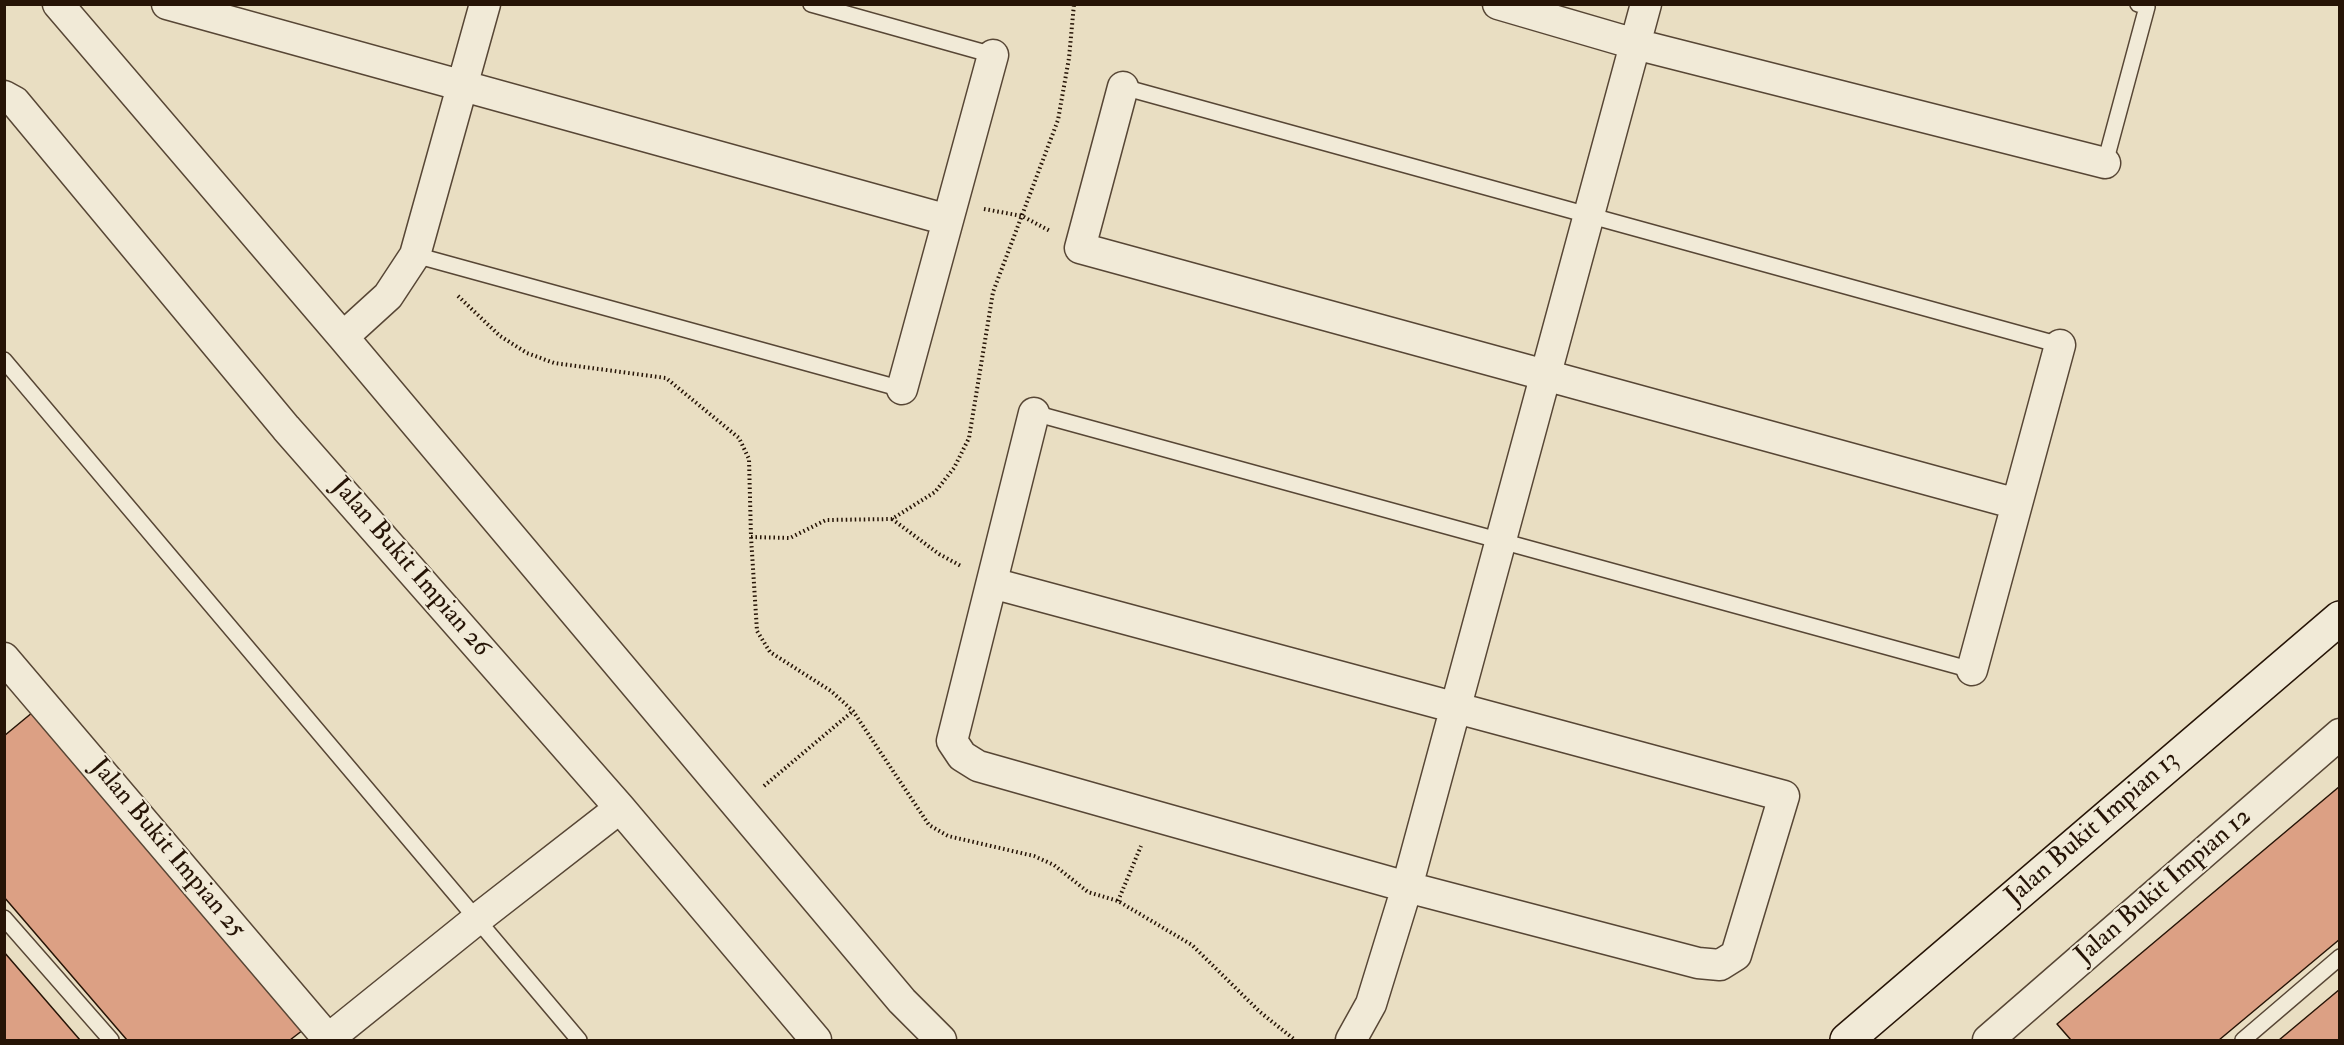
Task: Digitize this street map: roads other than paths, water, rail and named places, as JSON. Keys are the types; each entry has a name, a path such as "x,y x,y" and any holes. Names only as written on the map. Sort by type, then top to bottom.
{"street":[{"path":"58,4 343,337 902,1001 940,1041"},
{"path":"167,4 462,86 951,211"},
{"path":"343,337 388,296 415,255 485,4"},
{"path":"1498,4 1635,44 2105,163"},
{"path":"1351,1041 1371,1004 1407,887 1646,4"},
{"path":"902,389 993,55"},
{"path":"1123,87 1080,248 2017,504"},
{"name":"Jalan Bukit Impian 26","path":"4,96 15,102 286,428 620,808 816,1041"},
{"path":"1972,670 2060,345"},
{"path":"993,583 1784,796 1736,955 1720,965 1698,963 1407,887 978,766 962,756 952,741 1034,413"},
{"name":"Jalan Bukit Impian 13","path":"1847,1041 2340,618"},
{"name":"Jalan Bukit Impian 25","path":"4,658 328,1040"},
{"name":"Jalan Bukit Impian 12","path":"1988,1041 2340,734"},
{"path":"328,1040 476,920 620,808"}],"lane":[{"path":"811,4 993,55"},
{"path":"2105,163 2146,7 2138,4"},
{"path":"1123,87 2060,345"},
{"path":"415,255 902,389"},
{"path":"4,360 579,1041"},
{"path":"1034,413 1972,670"},
{"path":"4,918 111,1041"},
{"path":"2243,1041 2340,957"}]}
